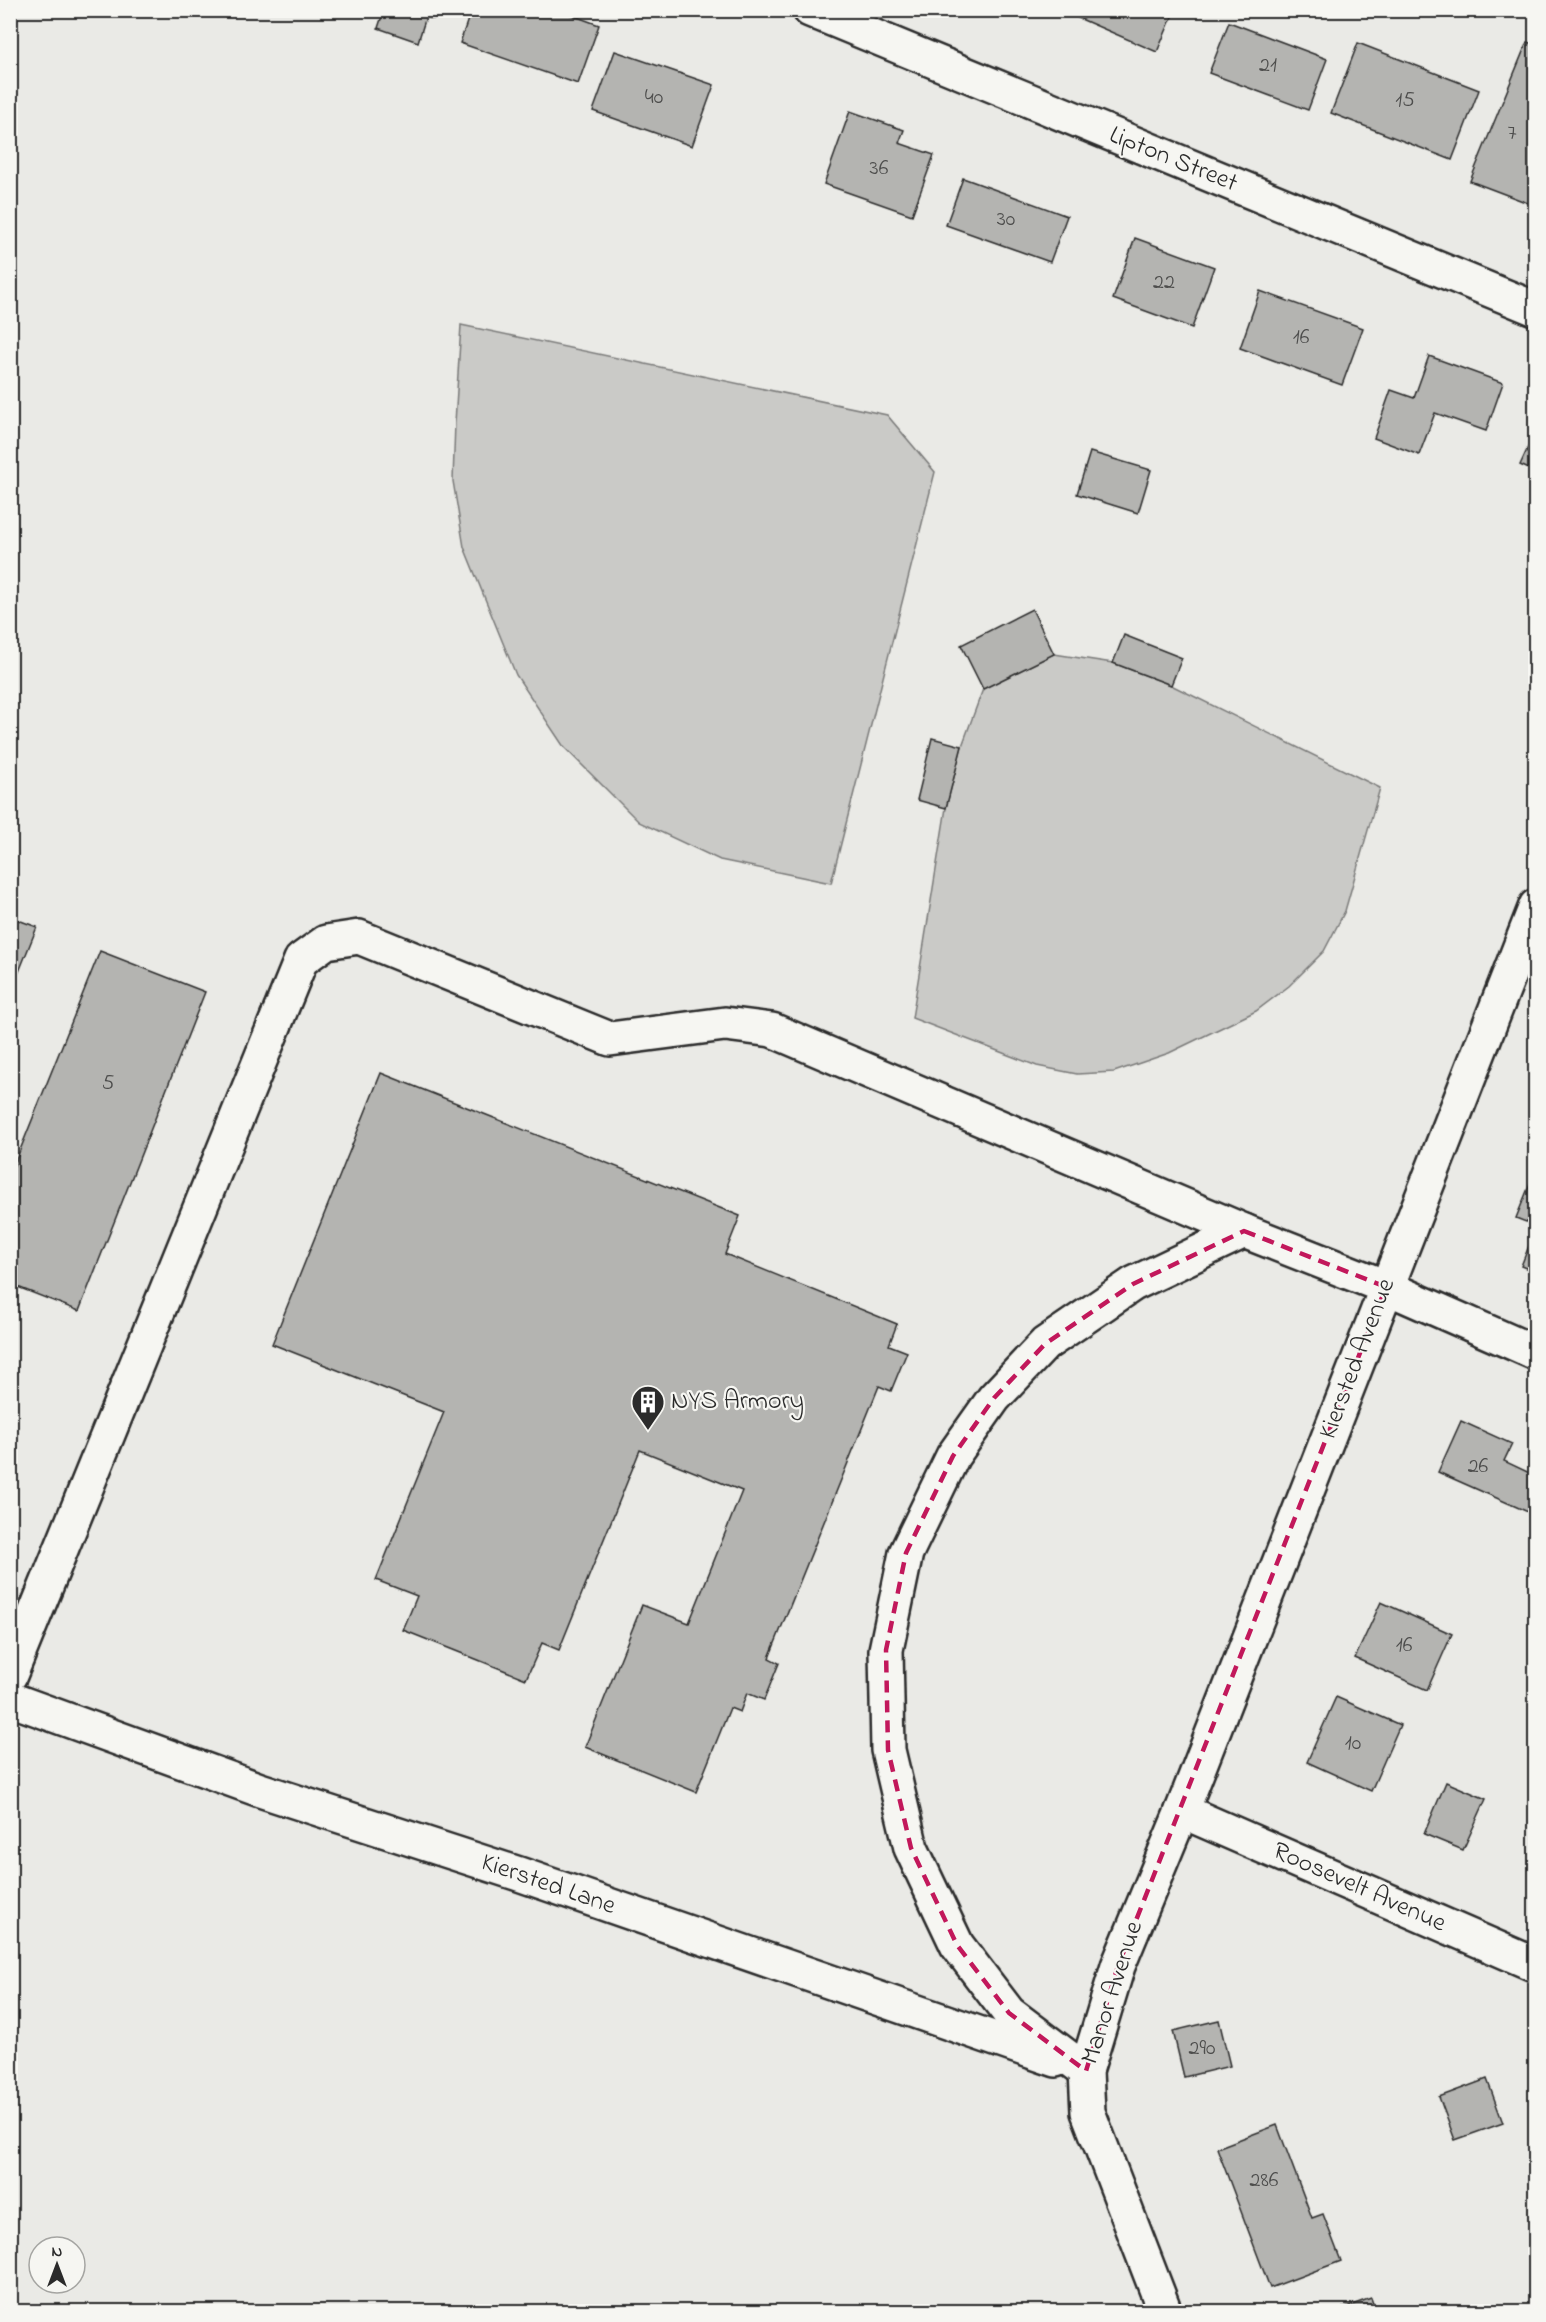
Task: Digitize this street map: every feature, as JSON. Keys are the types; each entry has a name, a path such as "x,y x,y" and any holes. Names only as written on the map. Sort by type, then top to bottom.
{"street":[{"name":"Lipton Street","path":"810,10 1536,309"},
{"name":"Kiersted Avenue","path":"1182,1811 1536,906"},
{"path":"10,1675 301,960 326,942 359,937 610,1039 725,1024 772,1030 1244,1231 1386,1287 1536,1353"},
{"path":"1086,2071 1009,2013 957,1946 911,1848 888,1750 886,1650 906,1553 953,1456 994,1398 1046,1344 1133,1284 1244,1231"},
{"name":"Kiersted Lane","path":"10,1699 260,1790 519,1874 1086,2071"},
{"name":"Manor Avenue","path":"1165,2312 1088,2112 1086,2071 1118,1966 1182,1811"},
{"name":"Roosevelt Avenue","path":"1182,1811 1536,1965"}],"highlighted area":[{"path":"1244,1231 1386,1287 1118,1966 1086,2071 1009,2013 957,1945 911,1848 888,1750 886,1650 906,1553 953,1456 994,1398 1045,1344 1133,1284"}],"shaded area":[{"path":"461,325 887,415 935,472 831,883 720,860 639,822 564,747 516,675 464,547 453,481"},
{"path":"1054,654 1113,663 1171,685 1380,788 1345,911 1324,951 1289,986 1256,1011 1169,1053 1114,1072 1077,1074 1037,1066 912,1018 946,808 962,746 983,689"}],"building":[{"path":"384,10 436,10 433,19 426,17 418,42 378,28"},
{"path":"471,10 558,10 599,25 578,84 460,43"},
{"path":"1060,10 1175,10 1157,52"},
{"path":"1229,22 1327,59 1308,110 1209,73"},
{"path":"1527,42 1536,45 1536,206 1470,181"},
{"path":"1358,43 1479,90 1452,160 1331,113"},
{"path":"615,51 714,85 692,146 593,111"},
{"path":"850,111 904,130 899,143 934,155 912,215 824,184"},
{"path":"963,178 1067,216 1050,262 946,225"},
{"path":"1135,238 1214,267 1192,328 1113,299"},
{"path":"1260,291 1363,328 1342,385 1240,348"},
{"path":"1429,356 1503,383 1486,431 1435,413 1419,455 1374,438 1391,390 1414,398"},
{"path":"1536,430 1536,472 1520,465"},
{"path":"1090,452 1151,470 1138,513 1077,494"},
{"path":"1032,609 1054,654 983,689 961,645"},
{"path":"1124,635 1182,658 1171,685 1113,663"},
{"path":"932,738 962,746 946,808 917,800"},
{"path":"10,917 37,927 10,994"},
{"path":"100,951 205,992 79,1311 10,1284 10,1175"},
{"name":"NYS Armory","path":"381,1073 740,1216 725,1254 897,1324 889,1345 907,1352 891,1391 879,1386 769,1658 779,1663 764,1700 747,1693 740,1712 730,1708 696,1792 585,1747 642,1605 689,1623 742,1491 640,1450 559,1650 542,1643 526,1679 403,1630 417,1596 376,1580 444,1412 272,1344"},
{"path":"1531,1181 1536,1183 1536,1226 1516,1218"},
{"path":"1536,1228 1536,1272 1521,1266"},
{"path":"1461,1421 1512,1444 1504,1461 1536,1476 1536,1495 1528,1512 1438,1472"},
{"path":"1381,1602 1452,1634 1427,1690 1355,1658"},
{"path":"1336,1697 1400,1725 1371,1791 1307,1762"},
{"path":"1446,1782 1486,1799 1463,1850 1424,1834"},
{"path":"1219,2020 1230,2066 1184,2077 1173,2031"},
{"path":"1487,2079 1503,2123 1455,2140 1439,2097"},
{"path":"1277,2125 1312,2218 1323,2214 1341,2261 1270,2288 1217,2148"},
{"path":"1371,2298 1376,2312 1333,2312"}],"place":[{"name":"NYS Armory","path":"648,1431"}]}
